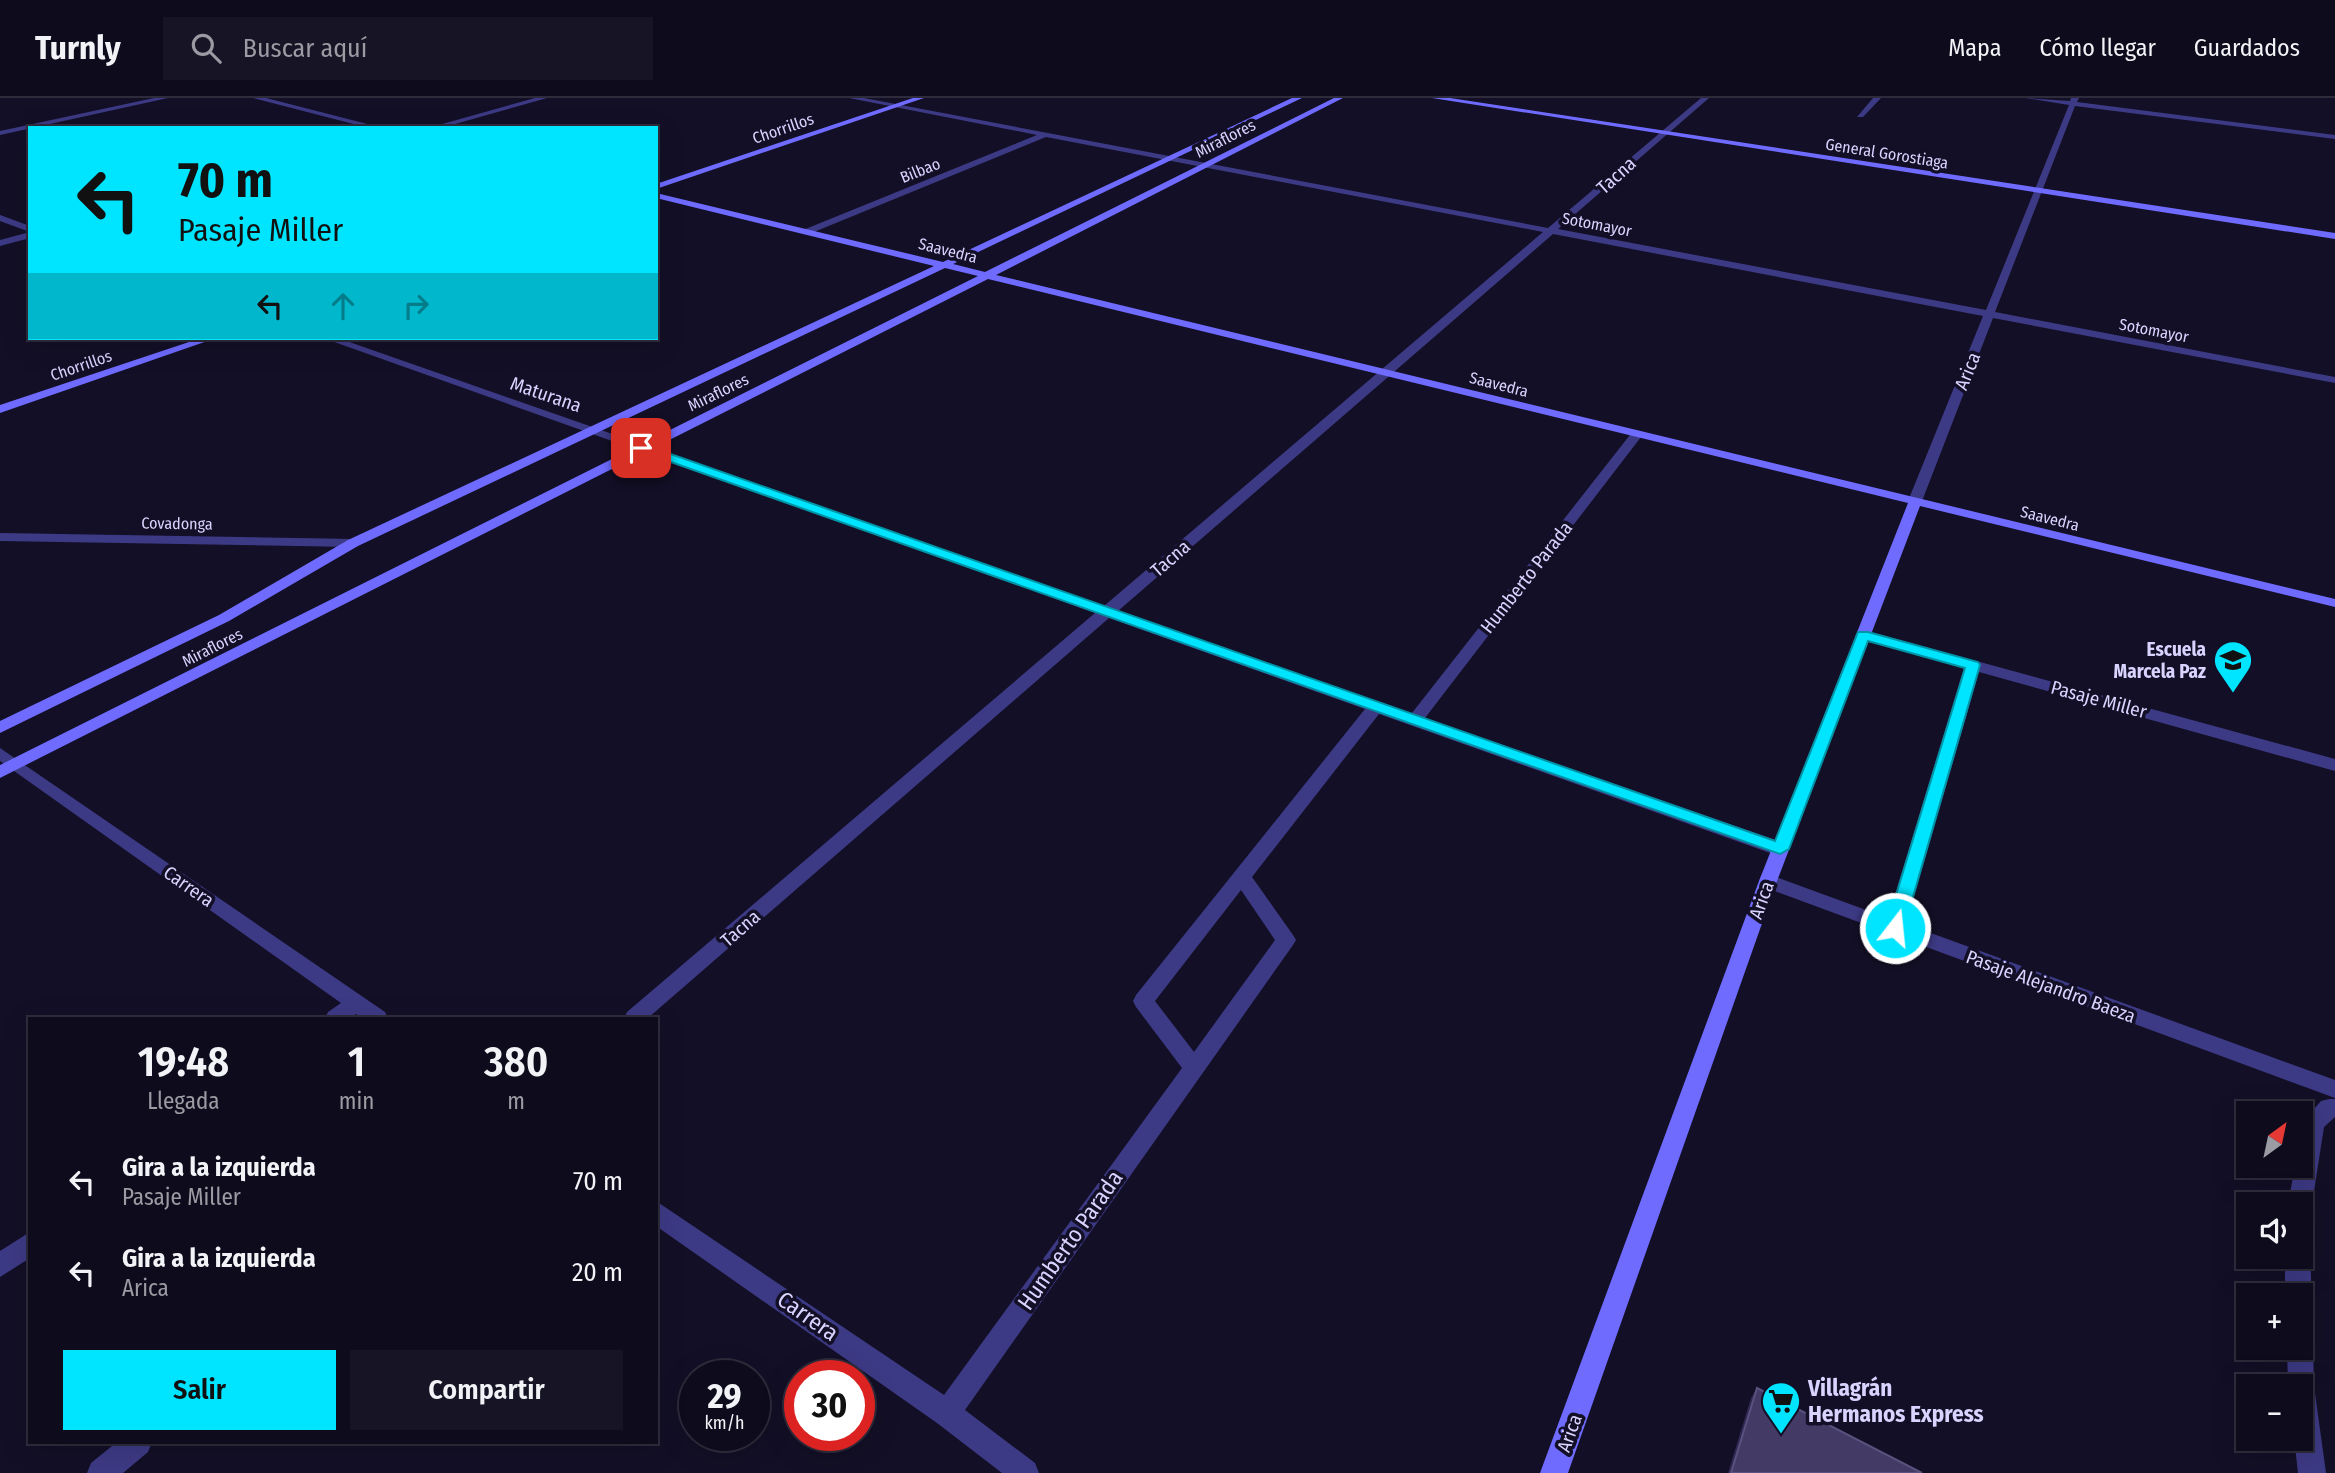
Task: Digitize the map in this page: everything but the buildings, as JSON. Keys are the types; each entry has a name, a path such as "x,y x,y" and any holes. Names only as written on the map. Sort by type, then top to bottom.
{"street":[{"path":"36,126 164,98"},
{"path":"257,98 371,126"},
{"path":"439,126 543,98"},
{"name":"Sotomayor","path":"853,98 2335,380"},
{"name":"Chorrillos","path":"658,186 920,98"},
{"name":"Miraflores","path":"0,728 223,618 353,543 1298,98"},
{"name":"Miraflores","path":"5,763 1339,98"},
{"name":"General Gorostiaga","path":"1436,98 2335,236"},
{"name":"Tacna","path":"635,1017 1705,98"},
{"path":"1860,116 1877,98"},
{"path":"2029,98 2074,101 2335,137"},
{"name":"Arica","path":"1554,1473 1780,849 2074,101"},
{"path":"0,134 28,128"},
{"name":"Bilbao","path":"806,232 1045,135"},
{"name":"Saavedra","path":"658,195 2335,603"},
{"path":"0,218 28,228"},
{"path":"0,243 28,236"},
{"name":"Chorrillos","path":"0,409 205,340"},
{"name":"Maturana","path":"334,340 1780,849"},
{"name":"Humberto Parada","path":"1415,720 1637,434"},
{"name":"Covadonga","path":"0,537 353,543"},
{"name":"Pasaje Miller","path":"1863,635 2335,765"},
{"path":"1895,928 1973,665"},
{"path":"1193,1067 1143,1001 1376,706"},
{"name":"Carrera","path":"5,763 377,1017"},
{"name":"Humberto Parada","path":"947,1413 1286,940 1242,877"},
{"name":"Pasaje Alejandro Baeza","path":"1768,881 2335,1089"},
{"path":"336,1017 356,1003"},
{"path":"2302,1192 2313,1123 2329,1108 2335,1108"},
{"name":"Carrera","path":"658,1213 947,1413 1025,1473"},
{"path":"0,1265 28,1244"},
{"path":"101,1473 136,1444"},
{"path":"2309,1451 2312,1473"}],"place":[{"name":"Escuela Marcela Paz","path":"2233,694"},
{"name":"Villagrán Hermanos Express","path":"1781,1435"}],"route":[{"path":"641,448 1780,849 1863,635 1973,665 1895,928"}]}
